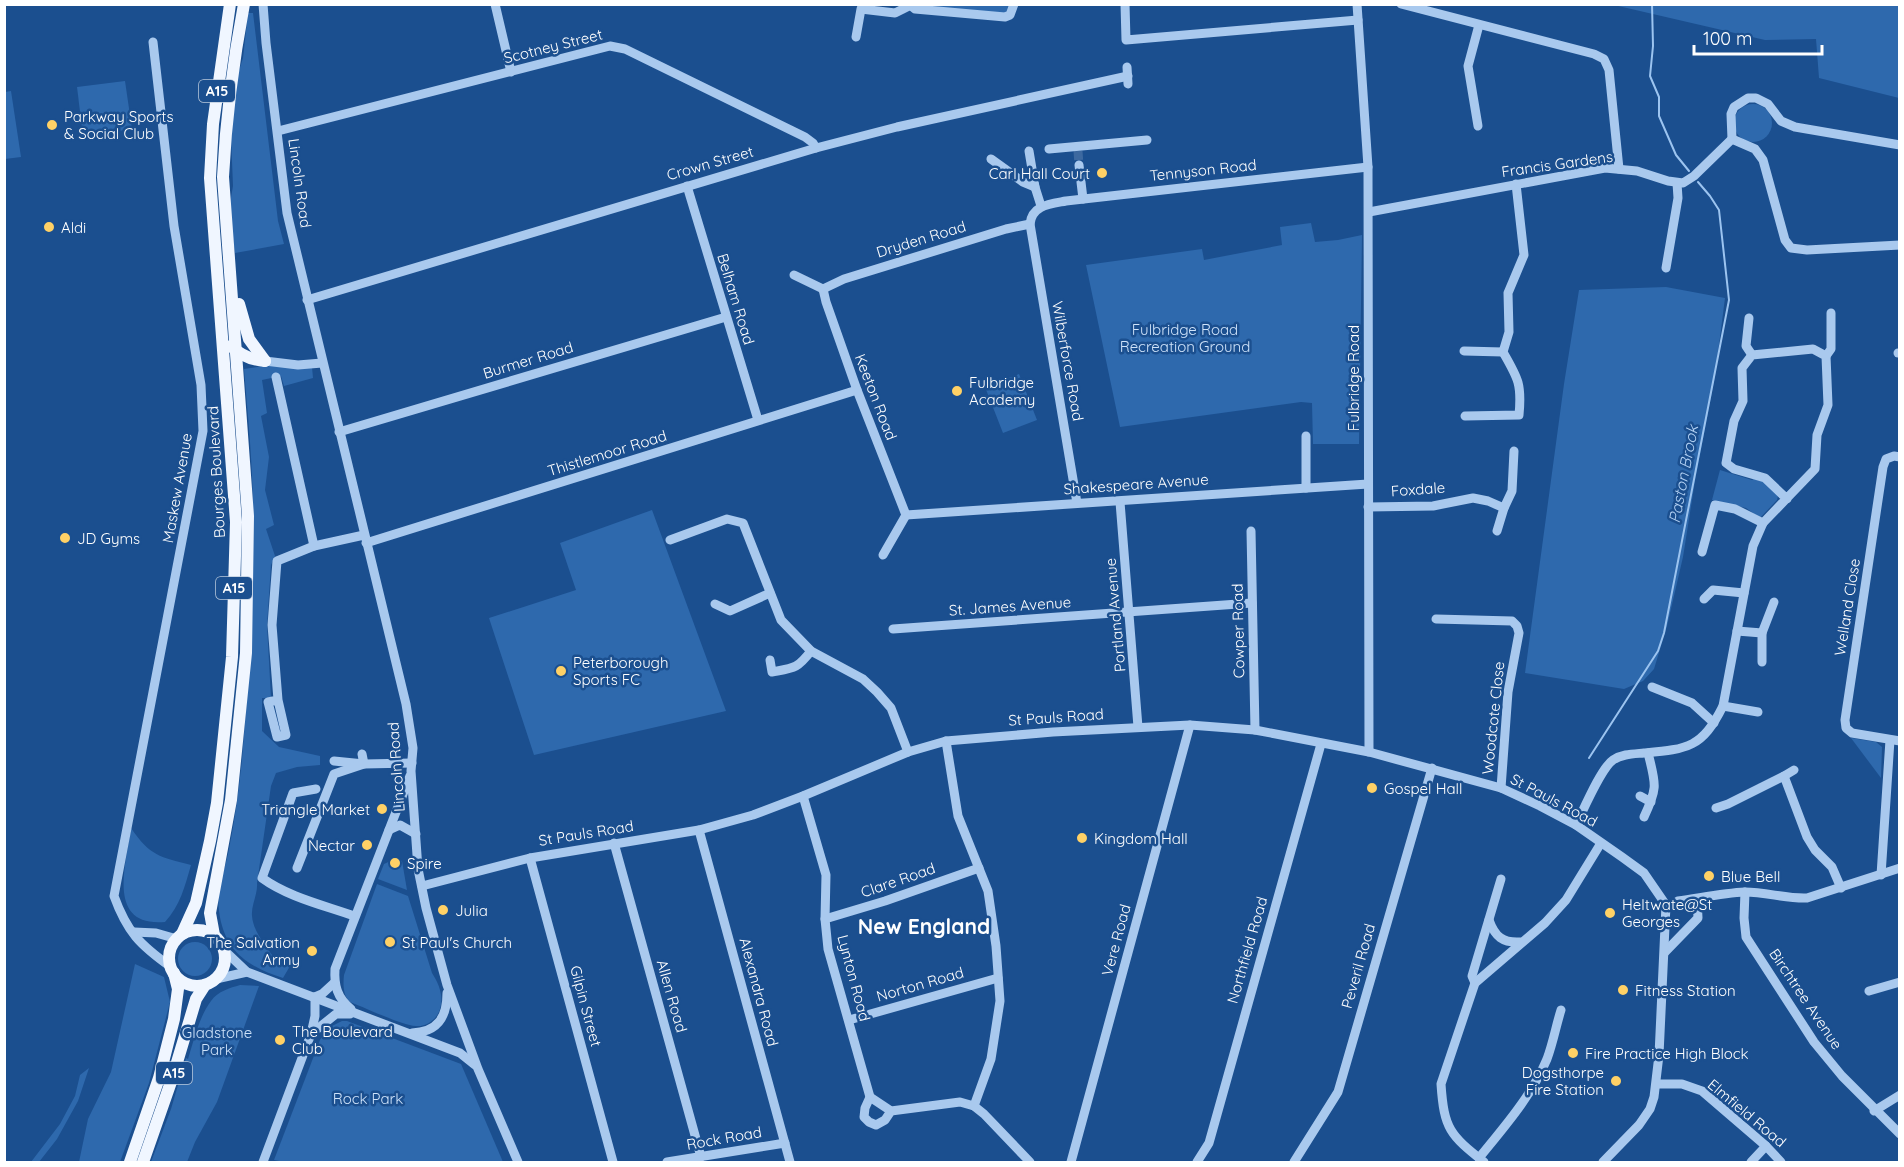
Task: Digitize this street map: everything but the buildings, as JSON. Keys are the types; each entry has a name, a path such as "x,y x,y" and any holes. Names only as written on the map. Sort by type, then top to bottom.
{"main road":[{"name":"Bourges Boulevard","path":"179,937 196,903 204,873 231,800 246,653 248,516 229,253 210,178 213,124 230,4"},
{"name":"Bourges Boulevard","path":"214,935 210,913 218,876 217,803 232,657 236,522 223,334 218,208 223,177 225,124 243,4"},
{"path":"229,253 241,317 249,339 265,361"},
{"path":"223,334 239,353 265,361"},
{"path":"193,930 201,930 214,935 220,941 226,952 225,965 210,982 187,984 172,970 170,953 179,937 193,930"},
{"name":"A15","path":"130,1162 159,1078 174,1019 178,989 172,970"},
{"name":"A15","path":"143,1162 172,1079 196,999 210,982"}],"street":[{"name":"Lincoln Road","path":"263,4 287,213 406,704 412,748 418,869 447,985 478,1069 518,1162"},
{"path":"495,4 511,72"},
{"path":"856,37 861,9 895,13 909,5 915,9 1005,17 1010,15 1014,4"},
{"path":"1125,4 1126,40 1358,20"},
{"name":"Fulbridge Road","path":"1357,4 1369,212 1369,752"},
{"path":"1401,4 1594,54 1604,59 1609,70 1618,169"},
{"path":"1478,126 1468,66 1479,25"},
{"name":"Maskew Avenue","path":"153,42 174,226 194,355 201,385 203,431 114,896 123,921 146,949 172,970"},
{"name":"Scotney Street","path":"278,131 610,46 625,49 805,137 816,148"},
{"name":"Crown Street","path":"307,300 816,148 897,127 1128,76"},
{"path":"1666,268 1678,198 1677,183 1683,183 1694,176 1731,139 1731,114 1734,107 1741,101 1756,98 1768,104 1781,121 1795,127 1899,145"},
{"path":"1731,139 1755,149 1763,160 1785,240 1791,248 1807,250 1899,245"},
{"path":"1049,149 1078,149 1147,140"},
{"path":"1029,151 1035,187 1041,206 1033,213 1030,224"},
{"path":"991,159 1023,182 1035,187"},
{"path":"1079,165 1083,199"},
{"name":"Tennyson Road","path":"1041,206 1083,199 1368,168"},
{"name":"Francis Gardens","path":"1369,212 1605,168 1637,171 1677,183"},
{"path":"1465,416 1519,414 1521,390 1514,371 1503,352 1509,332 1508,294 1524,255 1516,184"},
{"name":"Belham Road","path":"687,186 758,420"},
{"name":"Dryden Road","path":"823,288 855,275 1006,229 1030,224"},
{"name":"Wilberforce Road","path":"1030,224 1077,503"},
{"path":"794,275 823,288"},
{"name":"Keeton Road","path":"823,288 857,390 906,515"},
{"path":"1576,825 1610,761 1625,755 1685,747 1700,741 1714,723 1723,706 1753,546 1763,524 1815,469 1817,435 1828,405 1826,356 1831,349 1831,313"},
{"name":"Burmer Road","path":"339,432 726,317"},
{"path":"1749,318 1746,346 1752,355"},
{"path":"1787,499 1766,478 1734,469 1726,463 1734,421 1743,401 1742,368 1752,355 1813,349 1826,356"},
{"path":"1464,351 1503,352"},
{"path":"265,361 298,365 322,363"},
{"path":"276,377 314,546"},
{"name":"Thistlemoor Road","path":"278,700 272,626 277,561 314,546 365,539 642,458 857,390"},
{"path":"1306,436 1306,488"},
{"path":"1497,531 1512,491 1514,451"},
{"name":"Welland Close","path":"1881,875 1895,740 1852,733 1846,728 1845,720 1883,466 1886,459 1899,457"},
{"name":"Shakespeare Avenue","path":"906,515 1368,484"},
{"name":"Foxdale","path":"1368,507 1433,506 1473,498 1504,508"},
{"name":"Portland Avenue","path":"1120,502 1138,726"},
{"path":"1702,552 1715,505 1735,509 1763,524"},
{"path":"883,555 906,515"},
{"path":"670,540 727,519 743,523 781,620 811,651 862,679 877,692 891,708 908,752"},
{"name":"Cowper Road","path":"1251,531 1255,730"},
{"path":"1704,599 1713,590 1744,593"},
{"path":"715,604 730,611 770,593"},
{"path":"1762,662 1762,633 1774,602"},
{"name":"St. James Avenue","path":"893,629 1251,603"},
{"name":"Woodcote Close","path":"1436,619 1512,621 1517,626 1519,633 1508,692 1501,788"},
{"path":"1737,631 1762,633"},
{"path":"770,660 772,672 786,669 799,666 811,651"},
{"path":"1652,687 1692,703 1714,723"},
{"path":"1723,706 1758,712"},
{"name":"St Pauls Road","path":"422,886 530,858 699,830 753,815 908,752 946,741 1138,726 1190,725 1255,730 1369,752 1501,788 1576,825 1644,873 1666,905"},
{"name":"Vere Road","path":"1071,1162 1190,725"},
{"path":"946,741 958,816 988,891 1000,1001 991,1059 974,1106 1030,1162"},
{"name":"Northfield Road","path":"1197,1162 1209,1143 1320,744"},
{"path":"1644,817 1656,783 1648,753"},
{"path":"297,868 334,774 363,759"},
{"path":"334,761 363,759 412,766 335,969 334,983 341,999 361,1016"},
{"name":"Peveril Road","path":"1298,1161 1338,1092 1432,768"},
{"path":"1716,808 1794,771"},
{"path":"1784,776 1807,837 1832,867 1841,888"},
{"path":"316,789 293,793 262,878 271,885 354,916"},
{"name":"Lynton Road","path":"803,796 826,874 825,919 828,949 870,1097 864,1117 876,1125 885,1120 891,1111 960,1102 974,1106"},
{"path":"1640,796 1651,802"},
{"path":"388,830 400,825 416,834"},
{"name":"Alexandra Road","path":"699,830 790,1162"},
{"name":"Allen Road","path":"614,843 701,1157"},
{"path":"1561,1010 1547,1057 1534,1084 1482,1160 1454,1137 1444,1114 1442,1084 1475,983 1520,942 1545,923 1566,900 1601,843"},
{"name":"Gilpin Street","path":"530,858 613,1162"},
{"name":"Clare Road","path":"825,919 979,868"},
{"path":"1603,1162 1638,1125 1650,1108 1657,1084 1666,905 1745,892 1796,899 1808,898 1899,868"},
{"path":"1475,983 1472,976 1501,879"},
{"name":"Birchtree Avenue","path":"1745,892 1746,937 1814,1042 1874,1111 1899,1134"},
{"path":"1665,952 1698,918 1697,899"},
{"path":"1489,920 1493,932 1499,938 1520,942"},
{"path":"134,933 156,933 179,937"},
{"path":"226,952 247,972 460,1053 470,1059 478,1069"},
{"path":"210,982 247,972"},
{"name":"Norton Road","path":"849,1020 998,978"},
{"path":"1869,992 1899,982"},
{"path":"315,997 334,983"},
{"path":"407,1033 428,1030 438,1023 445,1013 447,985"},
{"path":"264,1162 311,1034 315,1016 315,997"},
{"path":"311,1034 336,1014 361,1016"},
{"name":"Elmfield Road","path":"1657,1084 1682,1084 1702,1091 1766,1146 1781,1162"},
{"path":"1874,1111 1899,1095"},
{"path":"870,1097 891,1111"},
{"name":"Rock Road","path":"667,1162 785,1143"},
{"path":"1752,1162 1766,1146"}],"green space":[{"path":"919,5 1011,5 1005,14 994,15"},
{"path":"1614,5 1899,5 1899,98 1819,78 1816,39 1765,40"},
{"path":"248,13 253,13 278,221 284,244 235,253 229,209 233,186 231,137 236,80 243,58"},
{"path":"125,81 132,129 83,136 77,87"},
{"path":"11,91 21,157 5,159 5,92"},
{"path":"1753,104 1767,109 1772,123 1767,137 1753,142 1739,137 1734,123 1739,109"},
{"name":"Fulbridge Road Recreation Ground","path":"1311,223 1315,242 1362,235 1359,444 1313,444 1312,403 1301,402 1120,427 1086,265 1202,249 1204,260 1282,245 1280,227"},
{"path":"1666,287 1725,298 1715,376 1683,557 1667,626 1654,669 1643,681 1624,689 1525,673 1579,290"},
{"path":"270,365 312,367 313,378 284,386 281,376 262,380 267,413 261,416 269,457 265,490 274,525 266,529 275,556 271,565 267,625 271,698 262,698 262,731 279,747 320,756 320,765 297,767 276,773 271,786 252,916 258,934 277,962 290,966 283,978 249,963 232,947 222,925 218,903 240,782 251,637 253,496 244,369"},
{"path":"1019,374 1037,420 1003,433 985,387"},
{"path":"1720,470 1752,480 1755,478 1765,481 1778,496 1777,500 1760,518 1746,508 1712,500"},
{"path":"652,510 726,711 534,755 489,618 576,590 560,543"},
{"path":"1851,738 1876,742 1882,747 1881,778"},
{"path":"131,828 156,854 191,865 178,902 165,922 146,921 134,915 127,904 124,875"},
{"path":"397,858 402,861 407,890 378,879 384,864"},
{"path":"377,884 408,896 441,995 439,1013 428,1024 410,1025 383,1016 350,1002 345,993 344,975"},
{"path":"195,942 207,947 212,959 207,971 195,976 183,971 178,959 183,947"},
{"path":"135,964 164,977 170,1002 149,1083 120,1162 79,1162 88,1119 111,1072"},
{"name":"Gladstone Park","path":"240,985 259,986 217,1102 187,1162 151,1162 203,1014 217,995"},
{"name":"Rock Park","path":"342,1021 461,1064 503,1162 285,1162 274,1160 320,1040 328,1028"},
{"path":"89,1068 78,1101 57,1139 39,1162 31,1162 60,1124 75,1096 80,1075"}],"waterway":[{"name":"Paston Brook","path":"1652,4 1653,46 1650,76 1659,97 1659,116 1676,155 1689,171"},
{"name":"Paston Brook","path":"1589,758 1658,651 1664,633 1729,300 1719,210 1698,182"}],"tunnel":[{"path":"1078,151 1079,165"}],"place":[{"name":"Parkway Sports & Social Club","path":"52,125"},
{"name":"Carl Hall Court","path":"1102,173"},
{"name":"Aldi","path":"49,227"},
{"name":"Fulbridge Academy","path":"957,391"},
{"name":"JD Gyms","path":"65,538"},
{"name":"Peterborough Sports FC","path":"561,671"},
{"name":"Gospel Hall","path":"1372,788"},
{"name":"Triangle Market","path":"382,809"},
{"name":"Kingdom Hall","path":"1082,838"},
{"name":"Nectar","path":"367,845"},
{"name":"Spire","path":"395,863"},
{"name":"Blue Bell","path":"1709,876"},
{"name":"Julia","path":"443,910"},
{"name":"Heltwate@St Georges","path":"1610,913"},
{"name":"St Paul's Church","path":"390,942"},
{"name":"The Salvation Army","path":"312,951"},
{"name":"Fitness Station","path":"1623,990"},
{"name":"The Boulevard Club","path":"280,1040"},
{"name":"Fire Practice High Block","path":"1573,1053"},
{"name":"Dogsthorpe Fire Station","path":"1616,1081"}],"district":[{"name":"New England","path":"924,926"}]}
